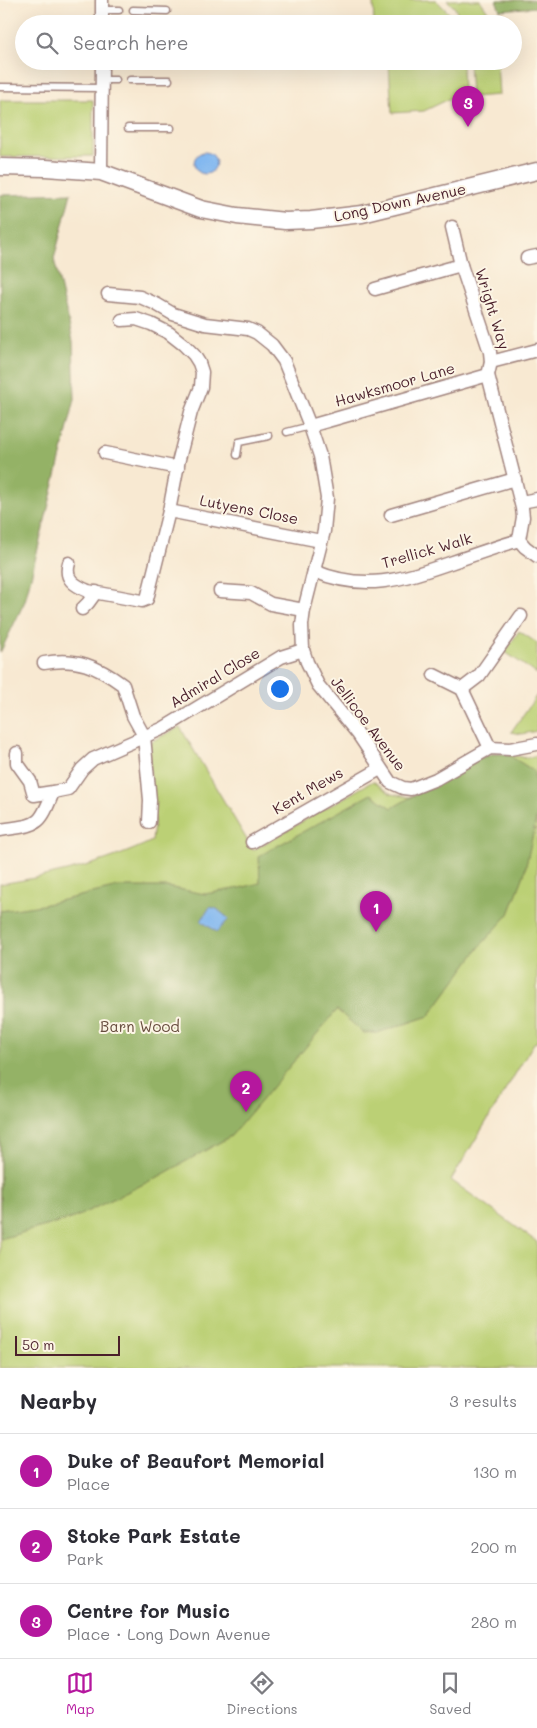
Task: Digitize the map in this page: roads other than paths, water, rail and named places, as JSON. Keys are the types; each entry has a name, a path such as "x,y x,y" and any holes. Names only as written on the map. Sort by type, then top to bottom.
{"street":[{"path":"101,172 107,129 102,70"},
{"name":"Long Down Avenue","path":"0,167 101,172 133,183 172,200 201,209 245,217 294,220 329,219 362,214 537,171"},
{"name":"Wright Way","path":"452,227 461,265 488,344 491,362 488,375 521,502 523,517 520,540"},
{"name":"Wright Way","path":"375,289 461,265"},
{"name":"Jellicoe Avenue","path":"108,294 140,298 188,320 226,327 239,327 257,333 272,345 284,361 320,456 326,498 325,520 321,541 304,610 302,625 303,650 318,686 358,734 390,782 403,788 411,789 436,779 490,748"},
{"path":"69,563 67,573 70,581 81,588 142,601 147,599 170,511 191,412 201,386 202,372 199,363 183,344 169,333 151,324 136,319 122,320"},
{"path":"491,362 537,350"},
{"name":"Hawksmoor Lane","path":"310,426 488,375"},
{"path":"105,452 178,468"},
{"path":"391,515 515,479"},
{"path":"521,502 537,499"},
{"name":"Lutyens Close","path":"170,511 321,541"},
{"path":"520,540 525,547 537,556"},
{"name":"Trellick Walk","path":"314,571 332,578 358,582 382,582 416,575 520,540"},
{"path":"220,591 251,593 271,604 304,610"},
{"path":"82,609 96,592"},
{"path":"462,690 479,676 521,616"},
{"name":"Admiral Close","path":"53,792 68,790 82,769 93,759 164,728 281,657 303,650"},
{"path":"44,663 59,661 84,663 123,685 133,716 144,736 150,800 150,822"},
{"path":"434,675 462,690 490,748 510,749 537,744"},
{"path":"17,753 18,767 30,781 34,795 53,792"},
{"name":"Kent Mews","path":"252,842 380,768"},
{"path":"0,830 40,821 53,792"}],"lane":[{"path":"102,5 119,10"},
{"path":"133,10 167,11"},
{"path":"0,87 102,84 116,80"},
{"path":"130,80 169,80"},
{"path":"128,128 171,128"},
{"path":"288,432 310,426"},
{"path":"237,455 239,442 269,436"}],"water":[{"path":"205,152 213,155 216,163 213,171 205,174 197,171 194,163 197,155"},
{"path":"210,907 217,909 229,919 217,932 201,921"}],"place":[{"name":"Centre for Music","path":"468,127"},
{"name":"Duke of Beaufort Memorial","path":"376,932"},
{"name":"Stoke Park Estate","path":"246,1112"}],"park label":[{"name":"Barn Wood","path":"140,1027"}]}
